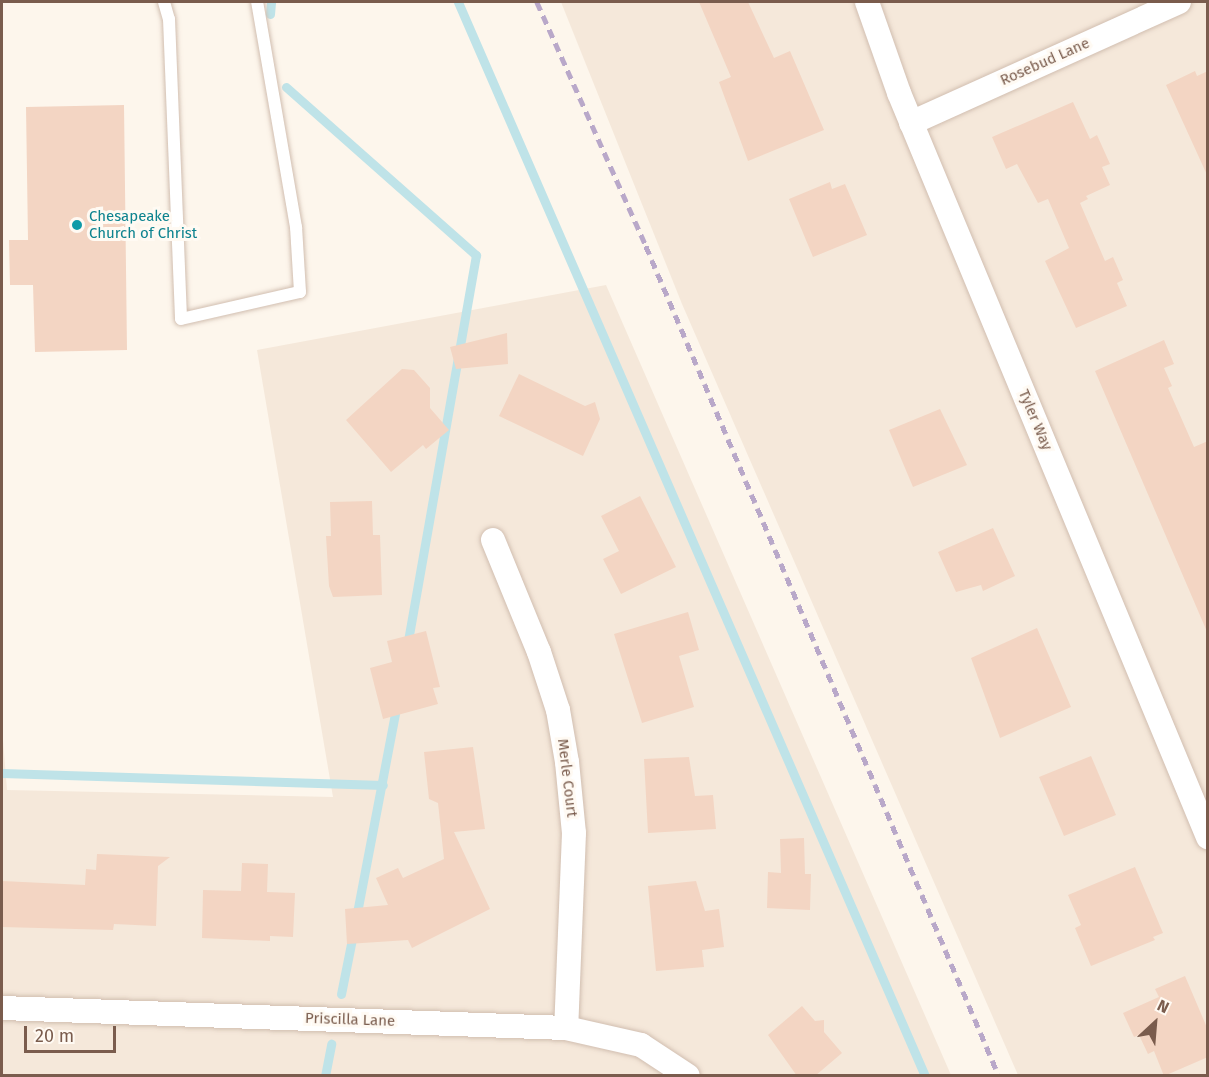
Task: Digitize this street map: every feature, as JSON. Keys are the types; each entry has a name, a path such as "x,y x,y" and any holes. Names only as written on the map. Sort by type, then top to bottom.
{"street":[{"name":"Tyler Way","path":"867,2 911,123 1208,837"},
{"name":"Rosebud Lane","path":"911,123 1179,2"},
{"name":"Merle Court","path":"493,540 539,652 558,710 567,762 574,833 566,1028"},
{"name":"Priscilla Lane","path":"2,1008 566,1028 641,1045 688,1076"}],"lane":[{"path":"164,2 169,19 181,319 300,292 296,227 257,2"}],"shaded area":[{"path":"561,2 1207,2 1207,1075 1018,1075 682,304"},
{"path":"606,285 951,1075 2,1075 2,727 7,790 333,797 257,350"}],"building":[{"path":"699,2 748,2 774,58 790,51 824,130 748,161 719,82 731,77"},
{"path":"1195,71 1197,76 1208,71 1208,177 1166,85"},
{"path":"1073,102 1090,139 1097,135 1110,164 1102,167 1110,185 1086,196 1088,199 1080,203 1105,261 1113,257 1123,280 1117,283 1127,306 1076,328 1045,261 1069,248 1048,199 1038,203 1017,164 1006,169 992,137"},
{"name":"Chesapeake Church of Christ","path":"124,105 127,350 35,352 33,285 10,285 9,240 28,240 26,107"},
{"path":"830,182 832,189 845,184 867,235 813,257 789,199"},
{"path":"507,333 508,364 456,369 450,347"},
{"path":"1164,340 1174,364 1164,368 1172,386 1168,388 1194,447 1208,441 1208,634 1095,371"},
{"path":"402,369 414,370 430,388 430,408 449,430 426,449 423,445 391,472 346,420"},
{"path":"519,374 585,406 595,402 600,419 583,456 499,416"},
{"path":"940,409 967,465 913,487 889,430"},
{"path":"640,496 676,567 621,594 603,559 619,551 601,516"},
{"path":"372,501 373,535 380,535 382,595 333,597 329,586 326,536 331,536 330,502"},
{"path":"993,528 1015,576 983,591 981,585 956,592 938,552"},
{"path":"688,612 699,650 679,656 694,707 642,723 614,634"},
{"path":"1037,628 1071,707 1000,738 971,658"},
{"path":"426,631 440,687 433,688 438,704 383,719 370,668 392,662 387,641"},
{"path":"473,747 485,829 454,832 490,909 412,948 408,940 347,944 345,909 388,905 376,878 398,868 403,878 444,859 438,803 429,799 424,752"},
{"path":"1091,756 1116,815 1064,836 1039,777"},
{"path":"689,757 695,796 713,795 716,829 648,833 644,759"},
{"path":"804,838 805,874 811,874 810,910 767,908 768,872 781,873 780,839"},
{"path":"97,854 170,857 158,866 156,926 114,924 113,930 2,927 2,881 85,885 86,869 96,870"},
{"path":"242,863 268,864 267,892 295,893 293,937 270,936 270,941 202,938 203,890 241,891"},
{"path":"1135,867 1163,933 1153,937 1155,940 1091,966 1075,928 1081,925 1068,895"},
{"path":"696,881 705,911 719,909 724,947 702,950 704,967 656,971 648,886"},
{"path":"1185,976 1208,1030 1208,1057 1164,1076 1154,1051 1148,1054 1139,1035 1134,1037 1123,1013 1159,997 1155,989"},
{"path":"802,1006 815,1021 824,1020 824,1032 842,1053 815,1076 797,1076 768,1035"}],"waterway":[{"path":"270,14 271,2"},
{"path":"458,2 925,1076"},
{"path":"286,87 476,255 407,646"},
{"path":"356,918 397,704"},
{"path":"2,773 383,785"},
{"path":"341,994 353,934"},
{"path":"325,1076 331,1044"}],"railway":[{"path":"537,2 646,246 999,1076"}],"place":[{"name":"Chesapeake Church of Christ","path":"77,225"}]}
